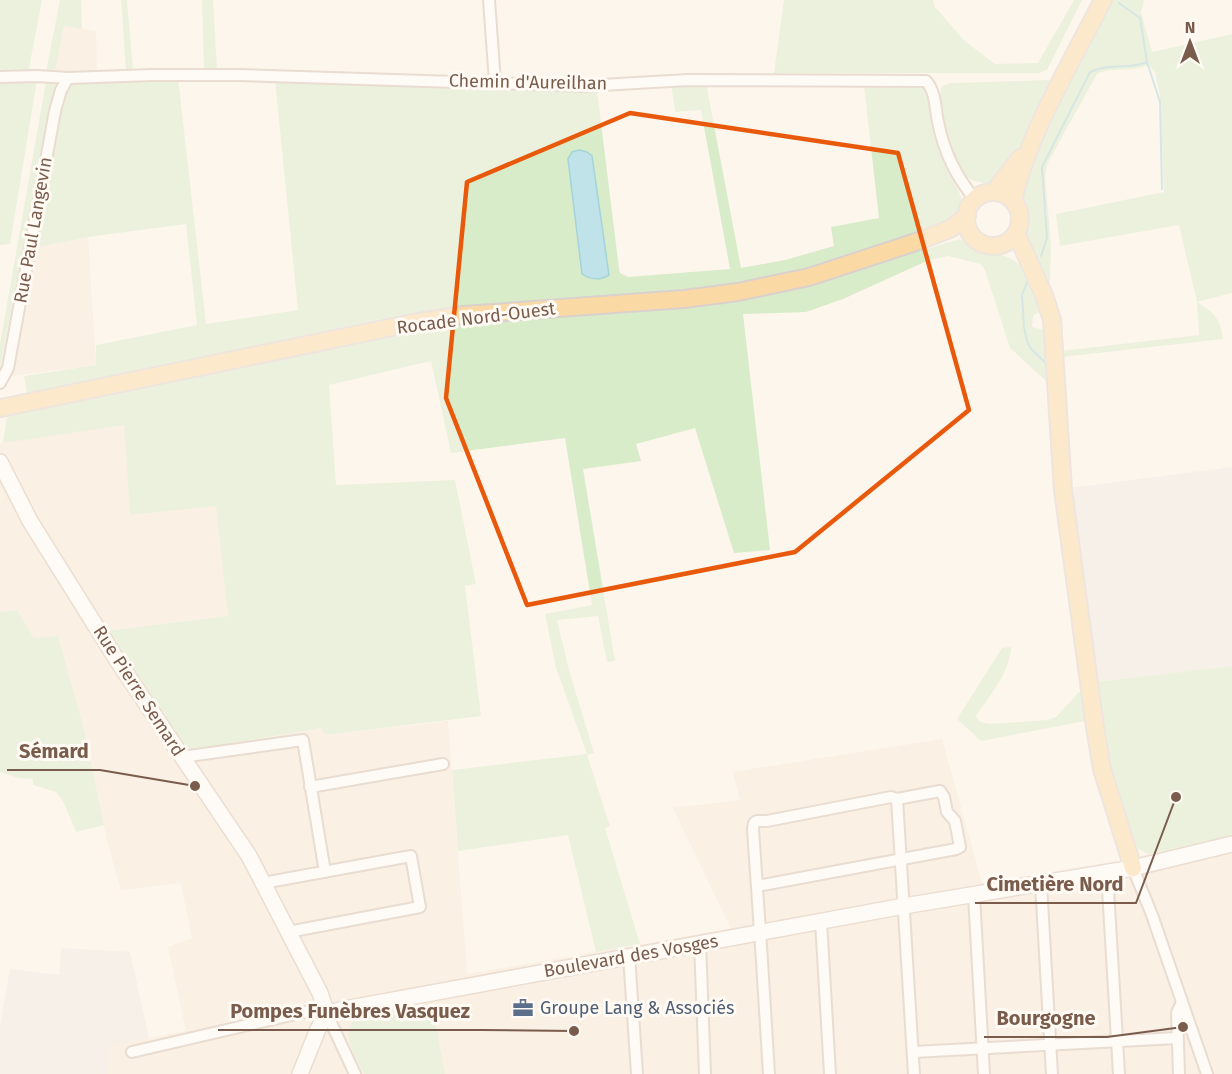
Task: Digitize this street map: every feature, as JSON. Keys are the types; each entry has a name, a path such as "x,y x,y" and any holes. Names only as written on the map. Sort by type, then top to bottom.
{"main road":[{"path":"1013,200 1017,182 1033,140 1103,0"},
{"path":"994,192 1033,140"},
{"path":"994,192 1013,200 1020,216 1019,225 1016,233 1007,242 985,244 973,236 968,229 967,216 970,205 975,199 994,192"},
{"name":"Rocade Nord-Ouest","path":"1,408 412,323 464,315 684,299 738,292 809,277 916,242 950,229 967,216"},
{"path":"1016,233 1044,295 1052,320 1063,489 1102,769 1133,868"},
{"name":"Rocade Nord-Ouest","path":"916,242 973,236"},
{"path":"1001,244 1030,266"},
{"name":"Rue Pierre Semard","path":"0,462 30,520 117,660 249,856 320,993 327,1014"},
{"name":"Boulevard des Vosges","path":"327,1014 629,955 1133,868 1232,844"},
{"path":"300,1074 318,1029 327,1014"}],"street":[{"path":"489,0 495,82"},
{"name":"Chemin d'Aureilhan","path":"0,78 37,75 68,78 237,75 584,86 688,80 926,81 933,94 938,124 950,164 975,199"},
{"name":"Rue Paul Langevin","path":"0,383 8,368 55,111 61,90 68,78"},
{"path":"182,757 303,740 325,872"},
{"path":"310,787 443,764"},
{"path":"758,886 960,847 955,821 947,812 942,792 897,799 891,797 754,823 769,1074"},
{"path":"897,799 914,1074"},
{"path":"263,883 411,856 420,907 288,932"},
{"path":"1133,868 1207,1074"},
{"path":"1107,872 1119,1074"},
{"path":"1041,884 1052,1074"},
{"path":"974,895 984,1074"},
{"path":"821,921 830,1074"},
{"path":"699,943 705,1074"},
{"path":"629,955 637,1074"},
{"path":"1179,1074 1177,1013 1182,1002"},
{"name":"Boulevard des Vosges","path":"132,1052 304,1012 327,1014"},
{"path":"327,1014 355,1074"},
{"path":"913,1052 1177,1038"}],"highlighted area":[{"path":"630,113 898,153 969,410 795,552 527,605 446,398 467,182"}],"shaded area":[{"path":"64,26 96,31 97,72 55,72"},
{"path":"88,237 96,365 5,377 0,374 24,249"},
{"path":"124,424 130,515 216,505 228,616 107,631 187,751 322,728 325,735 448,721 467,974 731,929 673,808 740,800 733,772 942,739 982,883 1105,864 1232,836 1232,1074 445,1074 432,1004 350,1045 364,1074 108,1074 109,1046 186,1031 168,947 192,938 181,883 121,890 108,845 83,725 58,636 34,638 17,610 0,612 0,445"},
{"path":"1232,467 1232,666 1097,682 1070,488"},
{"path":"61,948 130,952 149,1038 110,1046 108,1074 0,1074 0,1025 10,969 59,975"}],"green space":[{"path":"0,0 42,0 27,79 37,80 10,244 0,245"},
{"path":"60,0 81,0 82,29 64,26 55,72 46,72"},
{"path":"121,0 127,0 133,69 126,70"},
{"path":"202,0 213,0 217,69 204,69"},
{"path":"784,0 933,0 935,7 965,41 995,64 1038,63 1074,0 1082,0 1047,70 1039,73 774,73"},
{"path":"1111,0 1144,0 1141,12 1152,52 1232,34 1232,293 1197,302 1179,225 1060,246 1056,214 1164,192 1160,96 1155,72 1148,65 1135,69 1109,70 1097,74 1047,164 1045,177 1051,244 1050,280 1047,285 1043,278 1025,233 1030,217 1021,192 1045,130"},
{"path":"47,76 54,80 56,86 0,366 0,344"},
{"path":"178,78 206,324 298,310 275,80 597,90 619,269 620,273 628,277 730,269 701,110 675,112 671,83 706,83 741,268 785,260 834,246 831,227 879,218 864,86 924,85 941,156 962,204 951,224 831,262 729,286 456,308 381,319 27,395 24,376 96,365 96,345 197,325 186,224 88,237 33,248 62,94 71,83"},
{"path":"1053,80 1019,149 1003,173 994,181 986,183 971,180 962,173 945,136 940,108 942,86 950,83"},
{"path":"960,239 1013,260 1028,276 1039,306 1039,312 1033,316 1032,327 1044,330 1047,335 1051,380 1046,381 1010,348 985,270 980,264 949,256 929,260 843,299 806,312 743,314 770,550 734,553 695,428 636,444 641,461 583,469 615,661 607,662 598,616 557,620 569,670 594,753 587,755 610,826 605,828 640,944 596,952 568,835 458,851 452,770 587,754 556,668 545,614 592,605 565,438 451,453 431,361 329,385 336,485 455,480 476,584 465,586 481,716 325,735 321,728 187,751 106,631 228,616 216,506 130,515 124,425 3,443 7,416 358,341 446,325 741,300 811,283"},
{"path":"1197,302 1216,317 1223,339 1062,357 1061,351 1199,335"},
{"path":"17,610 34,638 58,636 83,725 104,825 76,832 63,801 56,792 33,785 33,779 18,778 0,772 0,612"},
{"path":"1011,647 1003,675 976,716 980,722 990,724 1047,720 1056,717 1080,691 1082,691 1085,721 981,741 957,719 1002,648"},
{"path":"1232,666 1232,836 1148,854 1137,848 1107,759 1097,682"},
{"path":"432,1003 445,1074 364,1074 349,1037 349,1029 358,1016"}],"water":[{"path":"579,150 592,156 609,275 598,279 582,274 568,159 572,152"}],"waterway":[{"path":"1041,256 1047,238 1042,167 1090,72 1147,62 1140,18 1119,3"},
{"path":"1147,62 1160,102 1162,189"},
{"path":"1028,280 1022,295 1027,341 1031,349 1048,365"},
{"path":"1055,493 1058,511"}],"place":[{"name":"Sémard","path":"195,786"},
{"name":"Cimetière Nord","path":"1176,797"},
{"name":"Groupe Lang & Associés","path":"523,1008"},
{"name":"Bourgogne","path":"1183,1027"},
{"name":"Pompes Funèbres Vasquez","path":"574,1031"}]}
